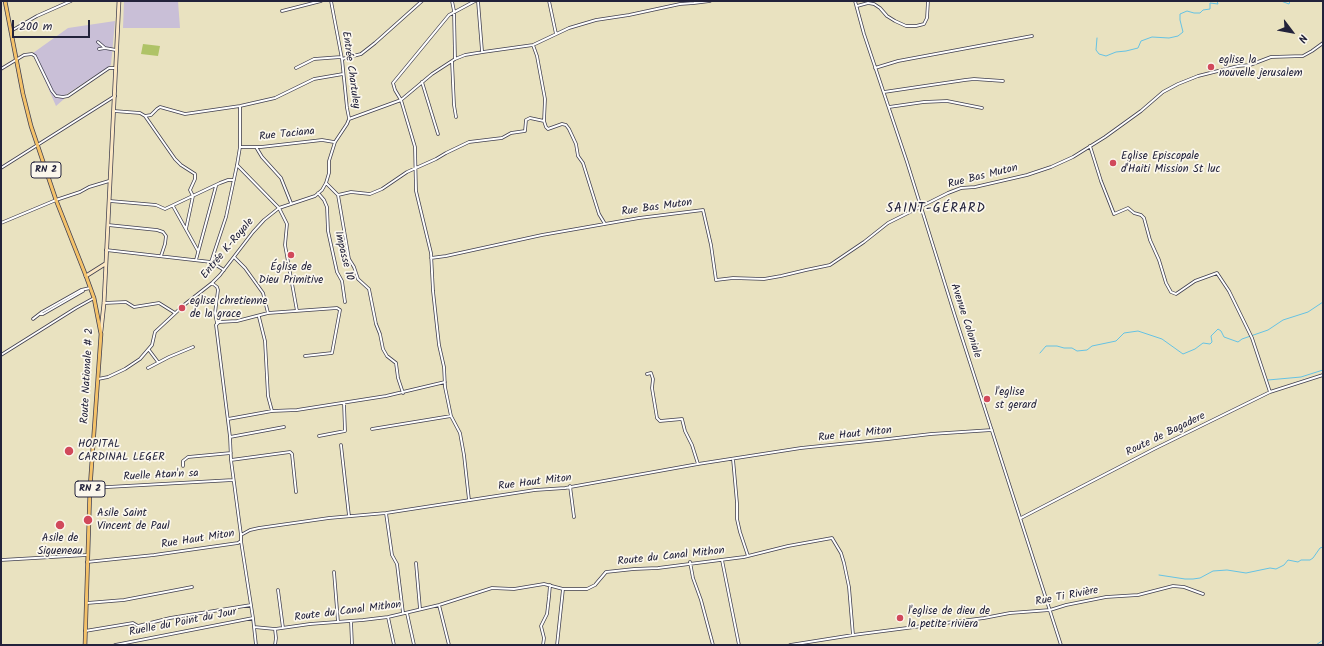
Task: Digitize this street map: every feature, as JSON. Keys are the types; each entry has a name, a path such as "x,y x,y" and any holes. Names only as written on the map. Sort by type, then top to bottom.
{"main road":[{"name":"Route Nationale # 2","path":"5,1 23,94 37,145 56,200 94,298 101,334 90,488 84,645"},
{"path":"101,334 104,303 119,1"},
{"path":"86,276 105,264"}],"street":[{"path":"10,32 37,16 71,1"},
{"path":"282,11 321,1"},
{"name":"Entrée Chartuley","path":"331,1 342,58 349,119"},
{"path":"296,68 314,59 342,58 361,54 422,1"},
{"path":"452,1 454,11 455,59"},
{"path":"469,500 460,433 451,416 445,382 444,366 439,345 431,258 416,191 415,147 401,100 393,83 448,15 477,1 482,52"},
{"path":"549,1 556,34"},
{"path":"403,393 398,378 396,363 387,356 383,349 374,317 369,289 358,279 354,267 349,259 338,195 326,183 329,161 335,142 349,119 401,100 422,82 455,59 482,52 533,45 582,23 680,4 710,1"},
{"name":"Avenue Coloniale","path":"855,1 864,34 889,107 954,316 1061,645"},
{"path":"857,6 868,3 874,4 895,21 906,26 916,26 924,24 927,18 928,1"},
{"path":"875,68 898,60 1032,36"},
{"path":"98,42 105,48"},
{"name":"Rue Bas Muton","path":"431,258 514,240 605,224 702,210 716,280 781,276 830,265 864,242 888,223 948,193 961,188 975,187 1051,167 1073,157 1105,137 1163,92 1178,84 1198,76 1250,64 1271,57 1303,56 1323,43"},
{"path":"533,45 537,56 545,99 544,121 546,127 548,128 562,124 566,125 569,129 576,144 578,156 583,163 599,214 605,224"},
{"path":"99,49 105,48 116,50"},
{"path":"1,69 24,55 32,54 35,56 52,91 56,96 63,97 68,96 109,68 116,68"},
{"path":"452,61 456,117"},
{"path":"145,116 151,115 160,107 185,114 240,106 275,98 314,79 343,74"},
{"path":"884,92 965,80 1003,81"},
{"path":"422,82 438,134"},
{"path":"1,168 114,96"},
{"path":"889,107 924,102 947,101 982,108"},
{"path":"211,262 226,217 237,165 240,147 240,106"},
{"path":"114,111 140,113 145,116 181,166 195,174 195,179 190,190 194,196 186,229"},
{"path":"338,195 351,192 370,194 382,189 407,172 436,160 446,153 469,142 502,138 524,131 526,120 530,118 544,121"},
{"name":"Rue Taciana","path":"240,147 256,147 322,140 335,142"},
{"path":"1090,146 1101,181 1114,214 1128,208 1144,218 1150,240 1159,260 1168,290 1173,294 1176,294 1195,281 1217,273 1229,291 1252,338 1270,392"},
{"path":"256,147 262,157 281,178 291,203"},
{"path":"237,165 279,208 287,224 285,245 297,311"},
{"path":"108,200 156,204 165,209 228,180 234,180"},
{"path":"1,223 56,200 80,192 89,187 110,181"},
{"name":"Entrée K-Royale","path":"98,379 108,377 125,369 140,359 149,350 154,340 155,332 175,313 212,283 260,224 279,208 291,203 303,201 318,193 326,183"},
{"path":"196,260 216,186"},
{"name":"Impasse 10","path":"318,193 324,200 327,207 328,231 337,272 342,281 345,302"},
{"path":"173,206 198,252"},
{"path":"107,225 157,230 163,232 166,236 161,256"},
{"path":"106,250 211,262 224,270"},
{"path":"234,257 245,268 263,293 268,314"},
{"path":"212,283 218,290 215,313 217,323 216,328 230,437 233,480 241,535"},
{"path":"33,319 82,292 83,290 90,288"},
{"path":"1,356 94,298"},
{"path":"104,303 126,302 134,307 159,302 175,313"},
{"path":"217,323 259,317 268,314 336,308 340,310 332,353 305,356"},
{"path":"259,317 264,341 268,396 272,411"},
{"path":"148,368 193,346"},
{"path":"149,350 158,362"},
{"path":"647,374 652,373 652,388 657,418 660,421 682,419 698,464"},
{"name":"Route de Bagadere","path":"1020,518 1154,449 1270,392 1323,375"},
{"path":"228,420 272,411 297,410 403,393 445,382"},
{"path":"320,436 345,431 344,403"},
{"path":"372,429 451,416"},
{"path":"230,437 284,427"},
{"name":"Rue Haut Miton","path":"87,562 154,555 238,543 241,541 241,535 250,530 259,528 349,516 386,513 570,486 698,464 830,445 931,434 992,430"},
{"path":"341,445 349,516"},
{"path":"231,460 290,452 292,454 296,492"},
{"path":"183,466 184,461 188,457 231,453"},
{"path":"733,459 738,503 737,519 748,556"},
{"name":"Ruelle Atan'n sa","path":"90,488 233,480"},
{"path":"570,486 574,517"},
{"path":"386,513 392,555 397,564 403,613"},
{"name":"Route du Canal Mithon","path":"254,627 275,629 407,613 439,605 492,588 514,589 544,584 563,589 590,588 598,582 606,572 658,568 722,560 748,556 788,546 834,539 843,557 847,575 853,635"},
{"path":"241,541 256,645 251,645"},
{"path":"1,560 87,556"},
{"path":"722,560 739,645"},
{"path":"416,563 420,609"},
{"path":"690,563 713,645"},
{"path":"334,572 338,622"},
{"path":"543,645 544,638 541,626 546,614 550,597 550,585"},
{"name":"Rue Ti Rivière","path":"790,645 853,635 984,618 1010,613 1050,610 1066,604 1106,597 1138,595 1173,586 1184,586 1203,594"},
{"path":"86,603 124,600 192,587"},
{"path":"557,645 563,589"},
{"path":"278,590 283,628"},
{"path":"85,631 133,624 138,626 170,618 251,604"},
{"path":"439,605 449,645"},
{"path":"407,613 414,645"},
{"path":"388,616 394,645"},
{"name":"Ruelle du Point du Jour","path":"116,645 253,618"},
{"path":"350,621 352,645"},
{"path":"275,629 275,645"}],"shaded area":[{"path":"124,1 178,1 180,28 123,28"},
{"path":"115,21 111,65 64,96 64,99 56,106 33,53 68,28"}],"green space":[{"path":"143,44 160,46 158,56 141,54"}],"waterway":[{"path":"1097,38 1096,50 1099,54 1106,56 1116,52 1138,48 1141,41 1152,37 1169,38 1178,36 1183,32 1180,14 1187,11 1200,13 1203,10 1210,9 1210,3 1218,4 1217,1"},
{"path":"1281,1 1289,4 1290,1"},
{"path":"1040,353 1046,346 1072,348 1077,351 1087,350 1092,346 1116,341 1124,333 1138,331 1162,339 1183,354 1195,349 1203,343 1210,344 1212,342 1211,336 1218,329 1224,337 1238,342 1242,339 1268,330 1283,320 1308,312 1323,302"},
{"path":"1268,380 1301,377 1323,370"},
{"path":"1159,575 1193,579 1200,578 1213,571 1227,570 1246,573 1270,568 1276,569 1284,565 1288,560 1298,562 1301,560 1310,560 1320,548 1323,547"},
{"path":"1316,645 1323,640"}],"place":[{"name":"eglise la nouvelle jerusalem","path":"1211,67"},
{"name":"Eglise Episcopale d'Haiti Mission St luc","path":"1113,163"},
{"name":"Église de Dieu Primitive","path":"291,255"},
{"name":"eglise chretienne de la grace","path":"182,308"},
{"name":"l'eglise st gerard","path":"987,399"},
{"name":"HOPITAL CARDINAL LEGER","path":"69,451"},
{"name":"Asile Saint Vincent de Paul","path":"88,520"},
{"name":"Asile de Sigueneau","path":"60,525"},
{"name":"l'eglise de dieu de la petite riviera","path":"900,618"}],"district":[{"name":"SAINT-GÉRARD","path":"936,210"}]}
